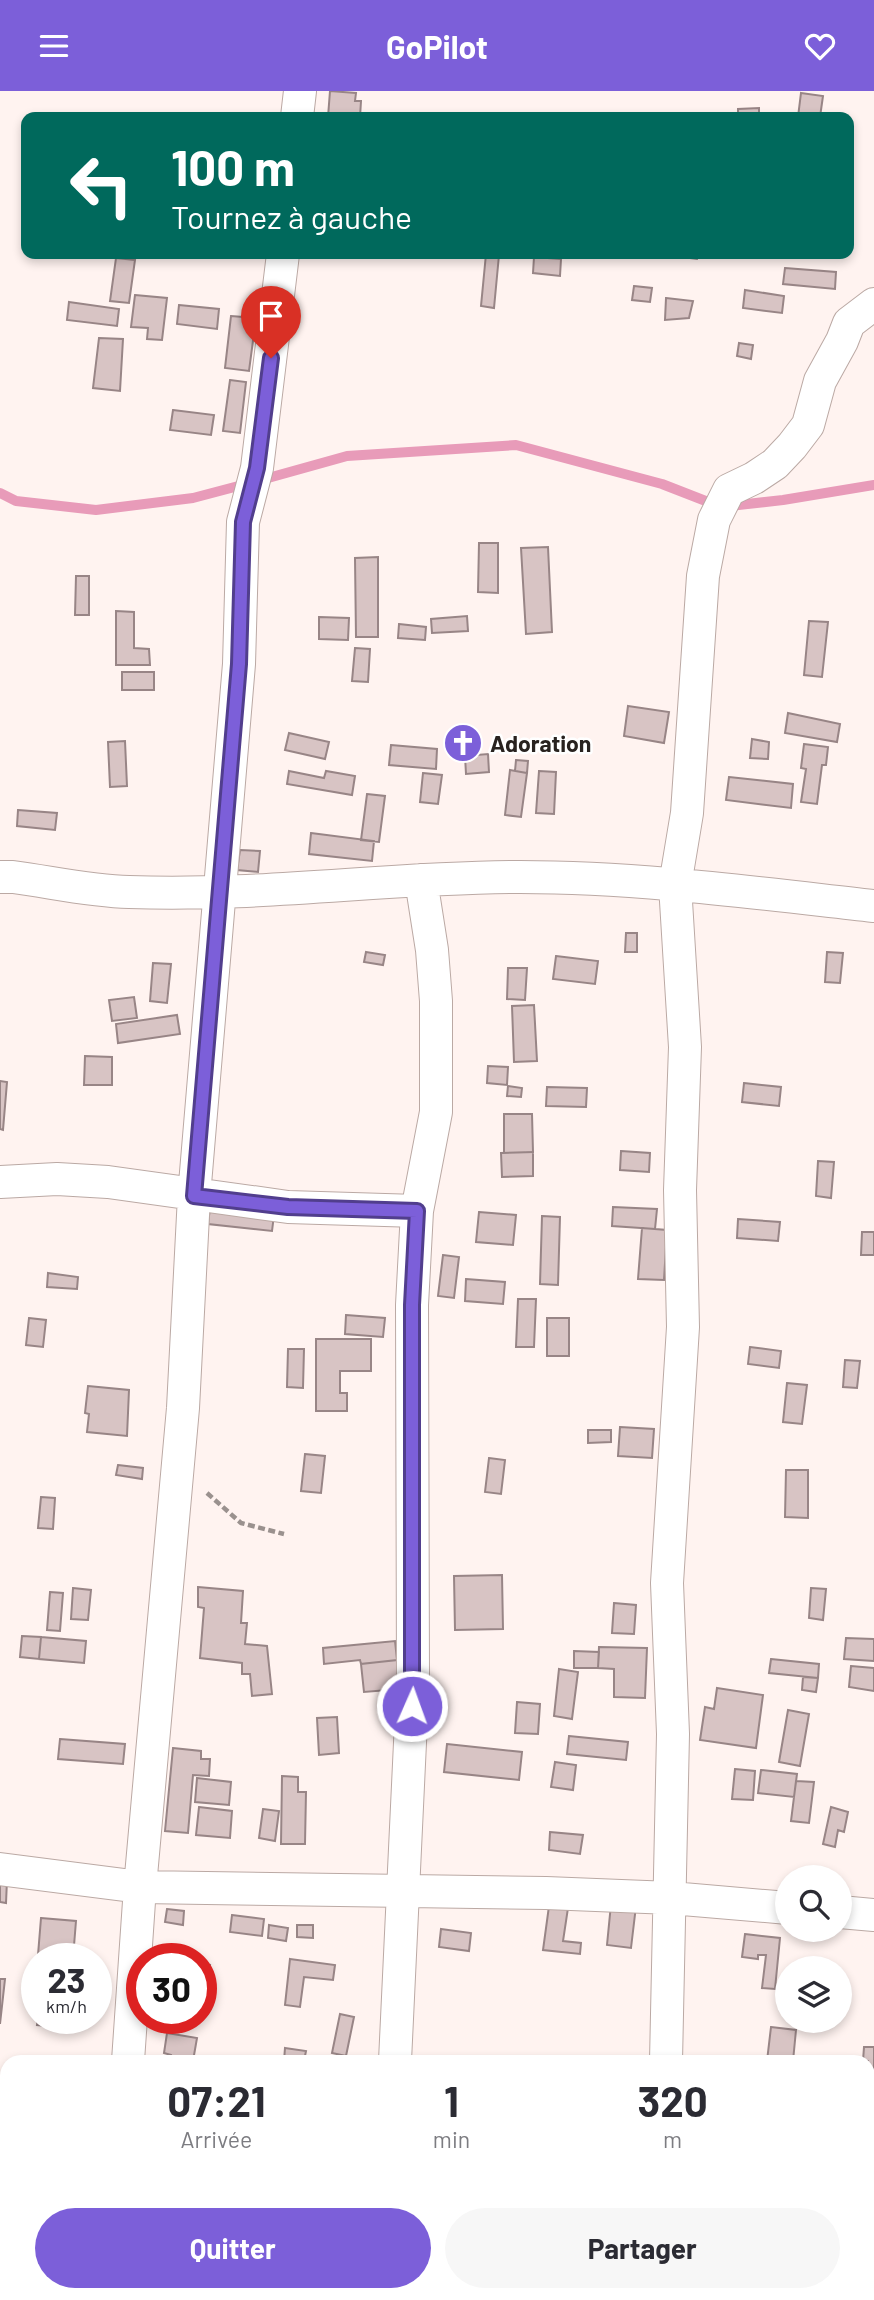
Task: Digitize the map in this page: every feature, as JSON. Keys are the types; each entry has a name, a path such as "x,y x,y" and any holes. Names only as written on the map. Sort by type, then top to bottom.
{"street":[{"path":"298,112 300,91"},
{"path":"128,2055 140,1887 183,1408 194,1196 239,664 243,522 257,468 282,259"},
{"path":"666,2055 673,1734 667,1583 683,1327 680,1191 685,1047 675,885 687,813 703,576 715,520 729,490 775,464 808,425 820,381 849,323 874,304"},
{"path":"0,877 126,892 219,892 522,877 675,885 874,905"},
{"path":"395,2055 413,1679 412,1305 417,1211 436,1112 436,1000 432,950 421,880"},
{"path":"0,1182 57,1179 108,1182 288,1207 417,1211"},
{"path":"0,1868 140,1887 547,1893 775,1906"},
{"path":"852,1913 874,1915"}],"path":[{"path":"177,1463 241,1523 284,1534"}],"building":[{"path":"330,91 356,93 355,101 361,101 360,112 328,112"},
{"path":"801,93 823,96 821,112 799,112"},
{"path":"759,108 759,112 738,112 738,109"},
{"path":"116,259 135,260 129,303 110,301"},
{"path":"486,259 499,259 494,308 481,306"},
{"path":"534,259 561,259 560,276 533,273"},
{"path":"785,268 836,272 835,289 783,284"},
{"path":"634,286 652,288 650,302 632,300"},
{"path":"745,290 784,296 782,313 743,308"},
{"path":"135,295 167,298 162,340 147,339 148,328 131,327"},
{"path":"666,298 693,301 689,318 665,320"},
{"path":"69,302 119,309 117,326 67,320"},
{"path":"179,305 219,309 217,329 177,324"},
{"path":"231,316 256,318 249,371 225,368"},
{"path":"99,338 123,339 120,391 93,388"},
{"path":"739,343 753,345 751,359 737,356"},
{"path":"230,380 246,382 240,433 223,431"},
{"path":"173,410 214,415 211,435 170,430"},
{"path":"479,543 498,543 498,593 478,592"},
{"path":"548,547 552,632 526,634 521,548"},
{"path":"378,557 378,637 356,637 355,558"},
{"path":"76,576 89,576 89,615 75,615"},
{"path":"116,611 134,612 134,648 149,649 150,665 116,665"},
{"path":"467,616 468,631 432,633 431,619"},
{"path":"319,617 349,618 348,640 319,639"},
{"path":"809,621 828,622 822,677 804,675"},
{"path":"399,624 426,627 425,640 398,638"},
{"path":"355,648 370,649 368,682 352,681"},
{"path":"122,672 154,672 154,690 122,690"},
{"path":"628,706 669,712 664,743 624,736"},
{"path":"788,713 840,724 837,742 785,733"},
{"path":"289,733 329,742 325,759 285,750"},
{"path":"752,739 769,742 768,759 750,758"},
{"path":"125,741 127,786 110,787 108,742"},
{"path":"804,744 828,747 826,765 822,765 817,804 801,802 806,769 801,768"},
{"path":"391,745 437,749 436,769 389,765"},
{"path":"488,754 489,772 466,774 465,756"},
{"path":"516,760 528,761 527,773 515,771"},
{"path":"510,770 527,773 521,817 505,815"},
{"path":"289,771 324,778 326,771 355,776 352,795 287,784"},
{"path":"539,771 556,772 554,814 536,813"},
{"path":"423,773 442,775 438,804 420,802"},
{"path":"729,777 793,784 791,808 726,800"},
{"path":"367,794 385,796 379,842 361,840"},
{"path":"18,810 57,813 55,830 17,826"},
{"path":"311,833 374,841 372,861 309,854"},
{"path":"240,850 260,851 258,872 237,870"},
{"path":"626,933 637,933 637,952 625,952"},
{"path":"366,952 385,955 383,965 364,962"},
{"path":"827,952 843,953 840,983 825,982"},
{"path":"556,956 598,961 595,984 553,979"},
{"path":"153,963 171,964 167,1003 150,1001"},
{"path":"508,968 527,968 525,1000 507,999"},
{"path":"134,997 137,1018 112,1021 109,1000"},
{"path":"534,1005 537,1061 514,1062 512,1006"},
{"path":"177,1015 180,1034 118,1043 116,1024"},
{"path":"85,1056 112,1057 112,1085 84,1085"},
{"path":"488,1066 508,1067 507,1085 487,1083"},
{"path":"0,1081 7,1082 3,1130 0,1129"},
{"path":"744,1083 781,1087 779,1106 742,1102"},
{"path":"508,1086 522,1088 521,1097 507,1096"},
{"path":"547,1087 587,1088 586,1107 546,1106"},
{"path":"504,1114 532,1114 533,1152 504,1153"},
{"path":"621,1151 650,1153 649,1172 620,1170"},
{"path":"533,1152 533,1176 502,1177 501,1153"},
{"path":"818,1161 834,1162 831,1198 816,1196"},
{"path":"613,1207 657,1209 655,1229 612,1226"},
{"path":"210,1208 274,1215 272,1231 208,1224"},
{"path":"479,1212 516,1215 513,1245 476,1242"},
{"path":"542,1216 560,1217 558,1285 540,1284"},
{"path":"738,1219 780,1222 778,1241 737,1238"},
{"path":"642,1228 667,1230 664,1280 638,1279"},
{"path":"862,1232 874,1232 874,1255 861,1255"},
{"path":"443,1255 459,1257 454,1298 438,1296"},
{"path":"48,1273 78,1277 77,1289 47,1287"},
{"path":"466,1279 505,1282 503,1304 465,1301"},
{"path":"518,1299 536,1299 534,1347 516,1347"},
{"path":"346,1315 385,1318 383,1337 345,1334"},
{"path":"29,1318 46,1320 43,1347 26,1345"},
{"path":"547,1318 569,1318 569,1356 547,1356"},
{"path":"316,1339 371,1339 371,1371 340,1371 340,1393 347,1393 347,1411 316,1411"},
{"path":"750,1347 781,1351 779,1368 748,1364"},
{"path":"288,1349 304,1349 303,1388 287,1387"},
{"path":"845,1360 860,1361 857,1388 843,1387"},
{"path":"787,1383 807,1385 802,1424 783,1422"},
{"path":"88,1386 129,1390 127,1436 87,1432 89,1414 85,1413"},
{"path":"620,1427 654,1429 652,1458 618,1456"},
{"path":"588,1430 611,1430 611,1442 588,1443"},
{"path":"305,1454 325,1456 321,1493 301,1491"},
{"path":"489,1458 505,1460 501,1494 485,1492"},
{"path":"118,1465 143,1468 142,1479 116,1475"},
{"path":"786,1470 808,1470 808,1518 785,1517"},
{"path":"41,1497 55,1498 53,1529 38,1528"},
{"path":"502,1575 503,1629 455,1630 454,1576"},
{"path":"198,1587 243,1591 241,1623 247,1623 245,1644 267,1646 272,1694 252,1696 250,1674 242,1674 242,1663 200,1658 204,1608 198,1607"},
{"path":"73,1588 91,1590 88,1620 71,1619"},
{"path":"811,1588 826,1589 823,1620 809,1618"},
{"path":"50,1592 63,1593 60,1631 47,1630"},
{"path":"614,1603 636,1605 634,1634 612,1633"},
{"path":"22,1636 41,1637 39,1659 20,1657"},
{"path":"41,1637 86,1641 84,1663 39,1659"},
{"path":"846,1638 874,1639 874,1661 844,1659"},
{"path":"395,1641 397,1660 324,1664 323,1648"},
{"path":"599,1647 647,1648 645,1698 614,1697 614,1669 598,1668"},
{"path":"574,1651 599,1652 598,1668 574,1668"},
{"path":"771,1659 819,1664 818,1678 769,1673"},
{"path":"397,1660 400,1689 364,1692 361,1664"},
{"path":"851,1666 874,1668 874,1691 849,1687"},
{"path":"559,1669 578,1672 572,1719 554,1716"},
{"path":"803,1677 818,1678 816,1692 802,1690"},
{"path":"717,1688 763,1695 756,1748 700,1740 705,1707 714,1709"},
{"path":"517,1702 540,1704 538,1734 515,1733"},
{"path":"788,1710 809,1714 800,1766 779,1762"},
{"path":"337,1717 339,1753 319,1755 317,1718"},
{"path":"569,1736 628,1742 626,1760 567,1754"},
{"path":"60,1739 125,1744 123,1764 58,1759"},
{"path":"447,1744 522,1752 519,1780 444,1772"},
{"path":"173,1748 201,1751 201,1759 210,1759 209,1776 193,1775 188,1833 165,1831"},
{"path":"555,1762 576,1765 573,1790 551,1787"},
{"path":"735,1769 755,1771 753,1800 732,1799"},
{"path":"761,1770 797,1774 794,1797 758,1793"},
{"path":"282,1776 298,1777 298,1792 306,1792 305,1844 281,1844"},
{"path":"197,1778 231,1782 229,1805 195,1802"},
{"path":"796,1781 814,1782 809,1823 791,1821"},
{"path":"199,1807 232,1811 230,1838 196,1835"},
{"path":"831,1807 848,1812 844,1832 838,1830 835,1847 823,1844"},
{"path":"263,1809 279,1811 275,1841 259,1838"},
{"path":"550,1832 583,1835 580,1854 549,1850"},
{"path":"0,1880 7,1880 6,1903 0,1902"},
{"path":"611,1904 636,1906 631,1948 607,1945"},
{"path":"549,1906 568,1908 563,1941 581,1943 580,1954 543,1950"},
{"path":"167,1909 184,1911 183,1925 165,1922"},
{"path":"232,1915 264,1919 262,1936 230,1932"},
{"path":"41,1918 76,1921 74,1943 39,1943"},
{"path":"269,1925 288,1928 286,1941 268,1938"},
{"path":"297,1925 313,1925 313,1938 297,1937"},
{"path":"441,1929 471,1933 469,1951 439,1947"},
{"path":"745,1934 775,1937 775,1942 780,1942 778,1956 775,1956 775,1989 762,1988 766,1955 758,1955 758,1959 742,1957"},
{"path":"290,1959 335,1965 333,1980 304,1977 300,2007 285,2005"},
{"path":"0,1979 5,1979 0,2024"},
{"path":"340,2014 354,2017 346,2055 332,2053"},
{"path":"771,2027 775,2027 775,2033 796,2033 794,2055 768,2055"},
{"path":"167,2034 197,2038 194,2055 164,2053"},
{"path":"864,2047 874,2047 874,2055 863,2055"},
{"path":"285,2048 306,2051 305,2055 284,2055"}],"waterway":[{"path":"261,480 347,456 516,445 662,484 721,507 874,485"},
{"path":"0,493 16,501 96,510 193,498 246,484"}],"place":[{"name":"Adoration","path":"463,743"}],"route":[{"path":"271,358 255,481 243,522 239,664 194,1196 288,1207 417,1211 412,1305 412,1706"}]}
